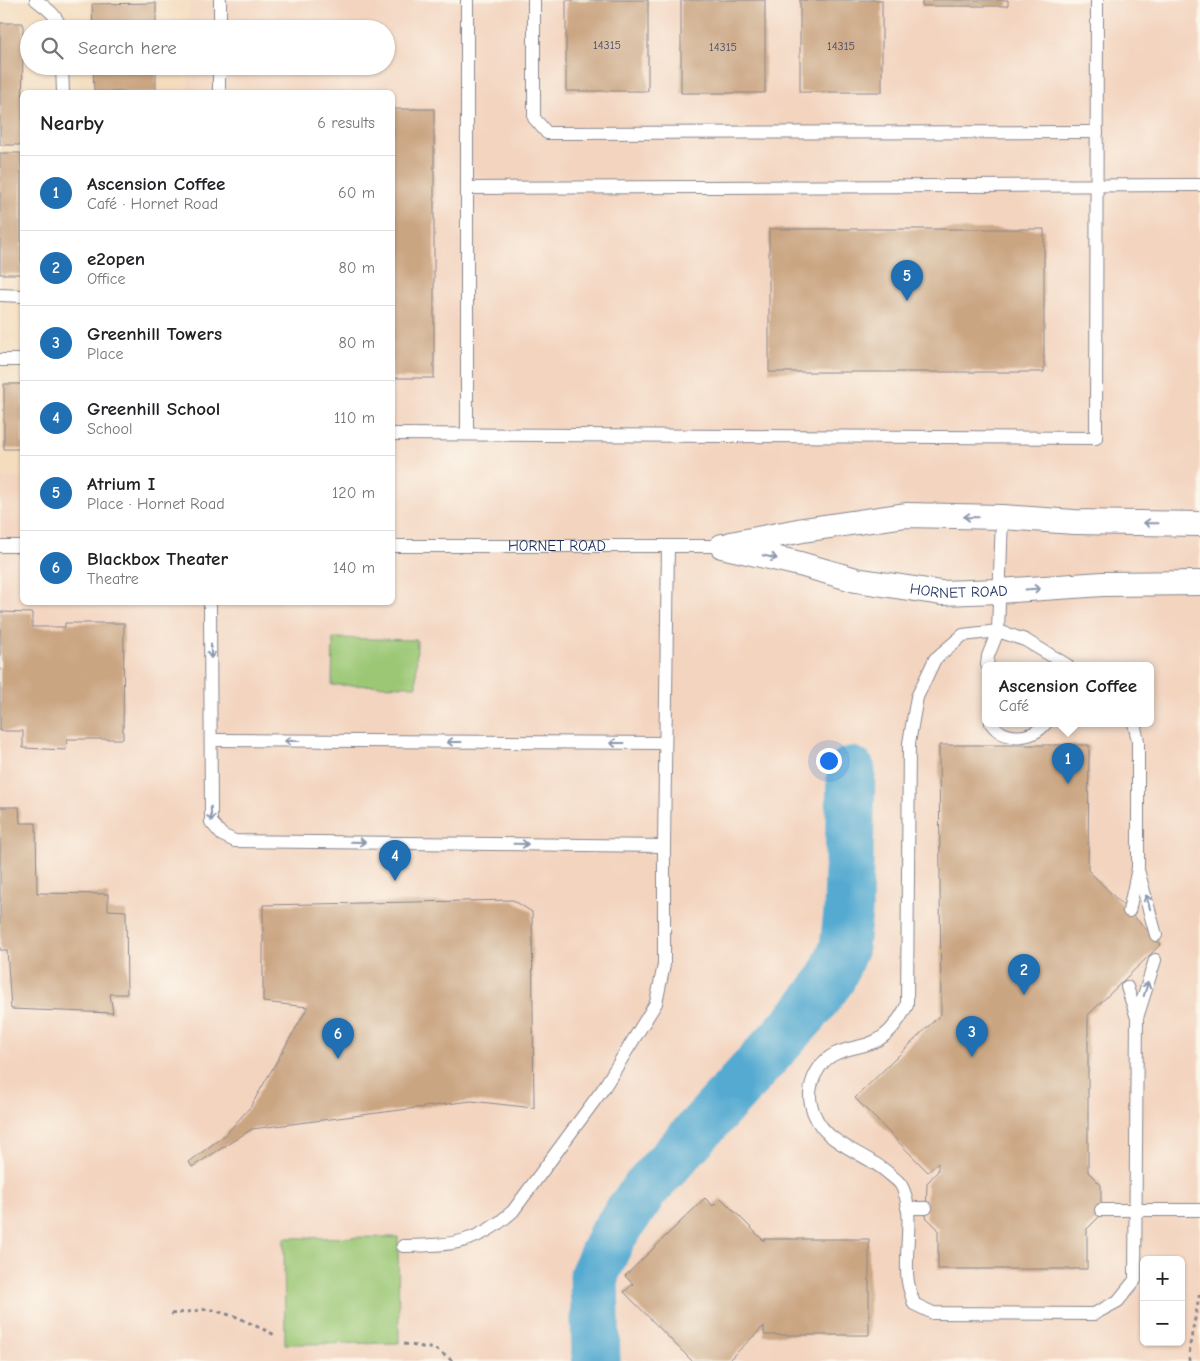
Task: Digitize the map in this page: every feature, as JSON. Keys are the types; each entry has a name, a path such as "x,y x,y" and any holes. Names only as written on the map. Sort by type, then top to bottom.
{"street":[{"name":"HORNET ROAD","path":"722,546 803,530 906,515 1002,517 1074,522 1200,524"},
{"name":"HORNET ROAD","path":"722,546 800,564 856,580 941,592 999,591 1103,584 1200,583"}],"lane":[{"path":"36,0 50,11 57,20"},
{"path":"220,0 220,20"},
{"path":"467,0 467,434"},
{"path":"534,0 534,118 547,133 1097,132"},
{"path":"395,434 1096,438 1097,0"},
{"path":"62,75 63,90"},
{"path":"219,75 219,90"},
{"path":"468,188 1200,184"},
{"path":"0,295 20,296"},
{"path":"0,360 20,360"},
{"path":"988,662 988,656 998,631 1002,517"},
{"path":"0,546 20,546"},
{"name":"HORNET ROAD","path":"395,546 722,546"},
{"path":"403,1246 431,1246 472,1240 497,1226 513,1211 603,1089 656,1003 664,964 668,546"},
{"path":"210,605 211,822 222,835 235,840 664,846"},
{"path":"1062,662 1025,640 998,631 964,635 934,659 917,697 909,743 907,1005 898,1022 884,1036 866,1045 846,1048 832,1055 820,1067 812,1082 810,1099 813,1115 821,1130 834,1141 850,1147 883,1169 900,1183 907,1200 908,1282 914,1304 933,1313 1094,1314 1118,1301 1135,1280 1137,1018 1128,987"},
{"path":"995,727 1002,733 1013,737 1025,737 1035,733 1042,727"},
{"path":"1129,911 1138,868 1138,742 1135,727"},
{"path":"211,740 665,743"},
{"path":"1138,868 1156,935"},
{"path":"1137,1018 1155,960"},
{"path":"907,1208 926,1208"},
{"path":"1101,1210 1200,1210"}],"path":[{"path":"1189,1361 1190,1345 1200,1292"},
{"path":"171,1314 209,1309 237,1317 275,1335"},
{"path":"404,1344 436,1348 453,1361"}],"shaded area":[{"path":"189,0 1200,0 1199,1361 0,1361 0,477 20,478 20,605 395,605 395,90 188,90 188,75 395,75 395,20 189,20"}],"green space":[{"path":"333,638 417,640 416,686 332,685"},
{"path":"398,1237 399,1343 285,1344 284,1238"}],"building":[{"path":"566,0 648,0 648,91 566,91"},
{"path":"681,0 765,0 765,93 681,93"},
{"path":"800,0 882,0 882,92 800,92"},
{"path":"922,0 1008,0 1008,6 922,6"},
{"path":"156,3 156,20 93,20 92,4"},
{"path":"0,23 20,23 20,75 23,75 22,90 20,90 20,145 0,145"},
{"path":"93,75 156,75 156,90 94,90"},
{"path":"395,109 434,109 434,378 395,378"},
{"path":"0,153 20,153 20,274 0,274"},
{"path":"769,229 1044,229 1044,372 769,372"},
{"path":"4,384 20,384 20,449 4,449"},
{"path":"0,612 32,613 32,627 65,627 65,623 124,623 123,739 67,739 66,750 23,748 23,731 0,731"},
{"path":"939,745 1089,745 1088,870 1161,944 1088,1015 1088,1172 1101,1185 1101,1215 1087,1229 1087,1269 938,1269 938,1229 926,1217 927,1183 938,1171 938,1163 928,1172 855,1098 941,1014"},
{"path":"0,807 19,807 20,823 36,823 37,893 108,894 108,910 126,911 127,994 110,994 113,1013 11,1009 7,950 0,950"},
{"path":"513,900 532,912 534,1108 471,1101 252,1129 192,1167 189,1162 225,1135 251,1106 308,1007 263,1002 263,905"},
{"path":"705,1198 713,1206 721,1198 764,1241 764,1239 869,1239 869,1335 764,1335 764,1326 728,1361 692,1361 624,1292 633,1284 625,1276"}],"waterway":[{"path":"596,1361 594,1275 612,1236 645,1189 806,1012 831,979 844,947 848,912 851,771"}],"place":[{"name":"Atrium I","path":"907,301"},
{"name":"Ascension Coffee","path":"1068,784"},
{"name":"Greenhill School","path":"395,881"},
{"name":"e2open","path":"1024,995"},
{"name":"Greenhill Towers","path":"972,1057"},
{"name":"Blackbox Theater","path":"338,1059"}]}
